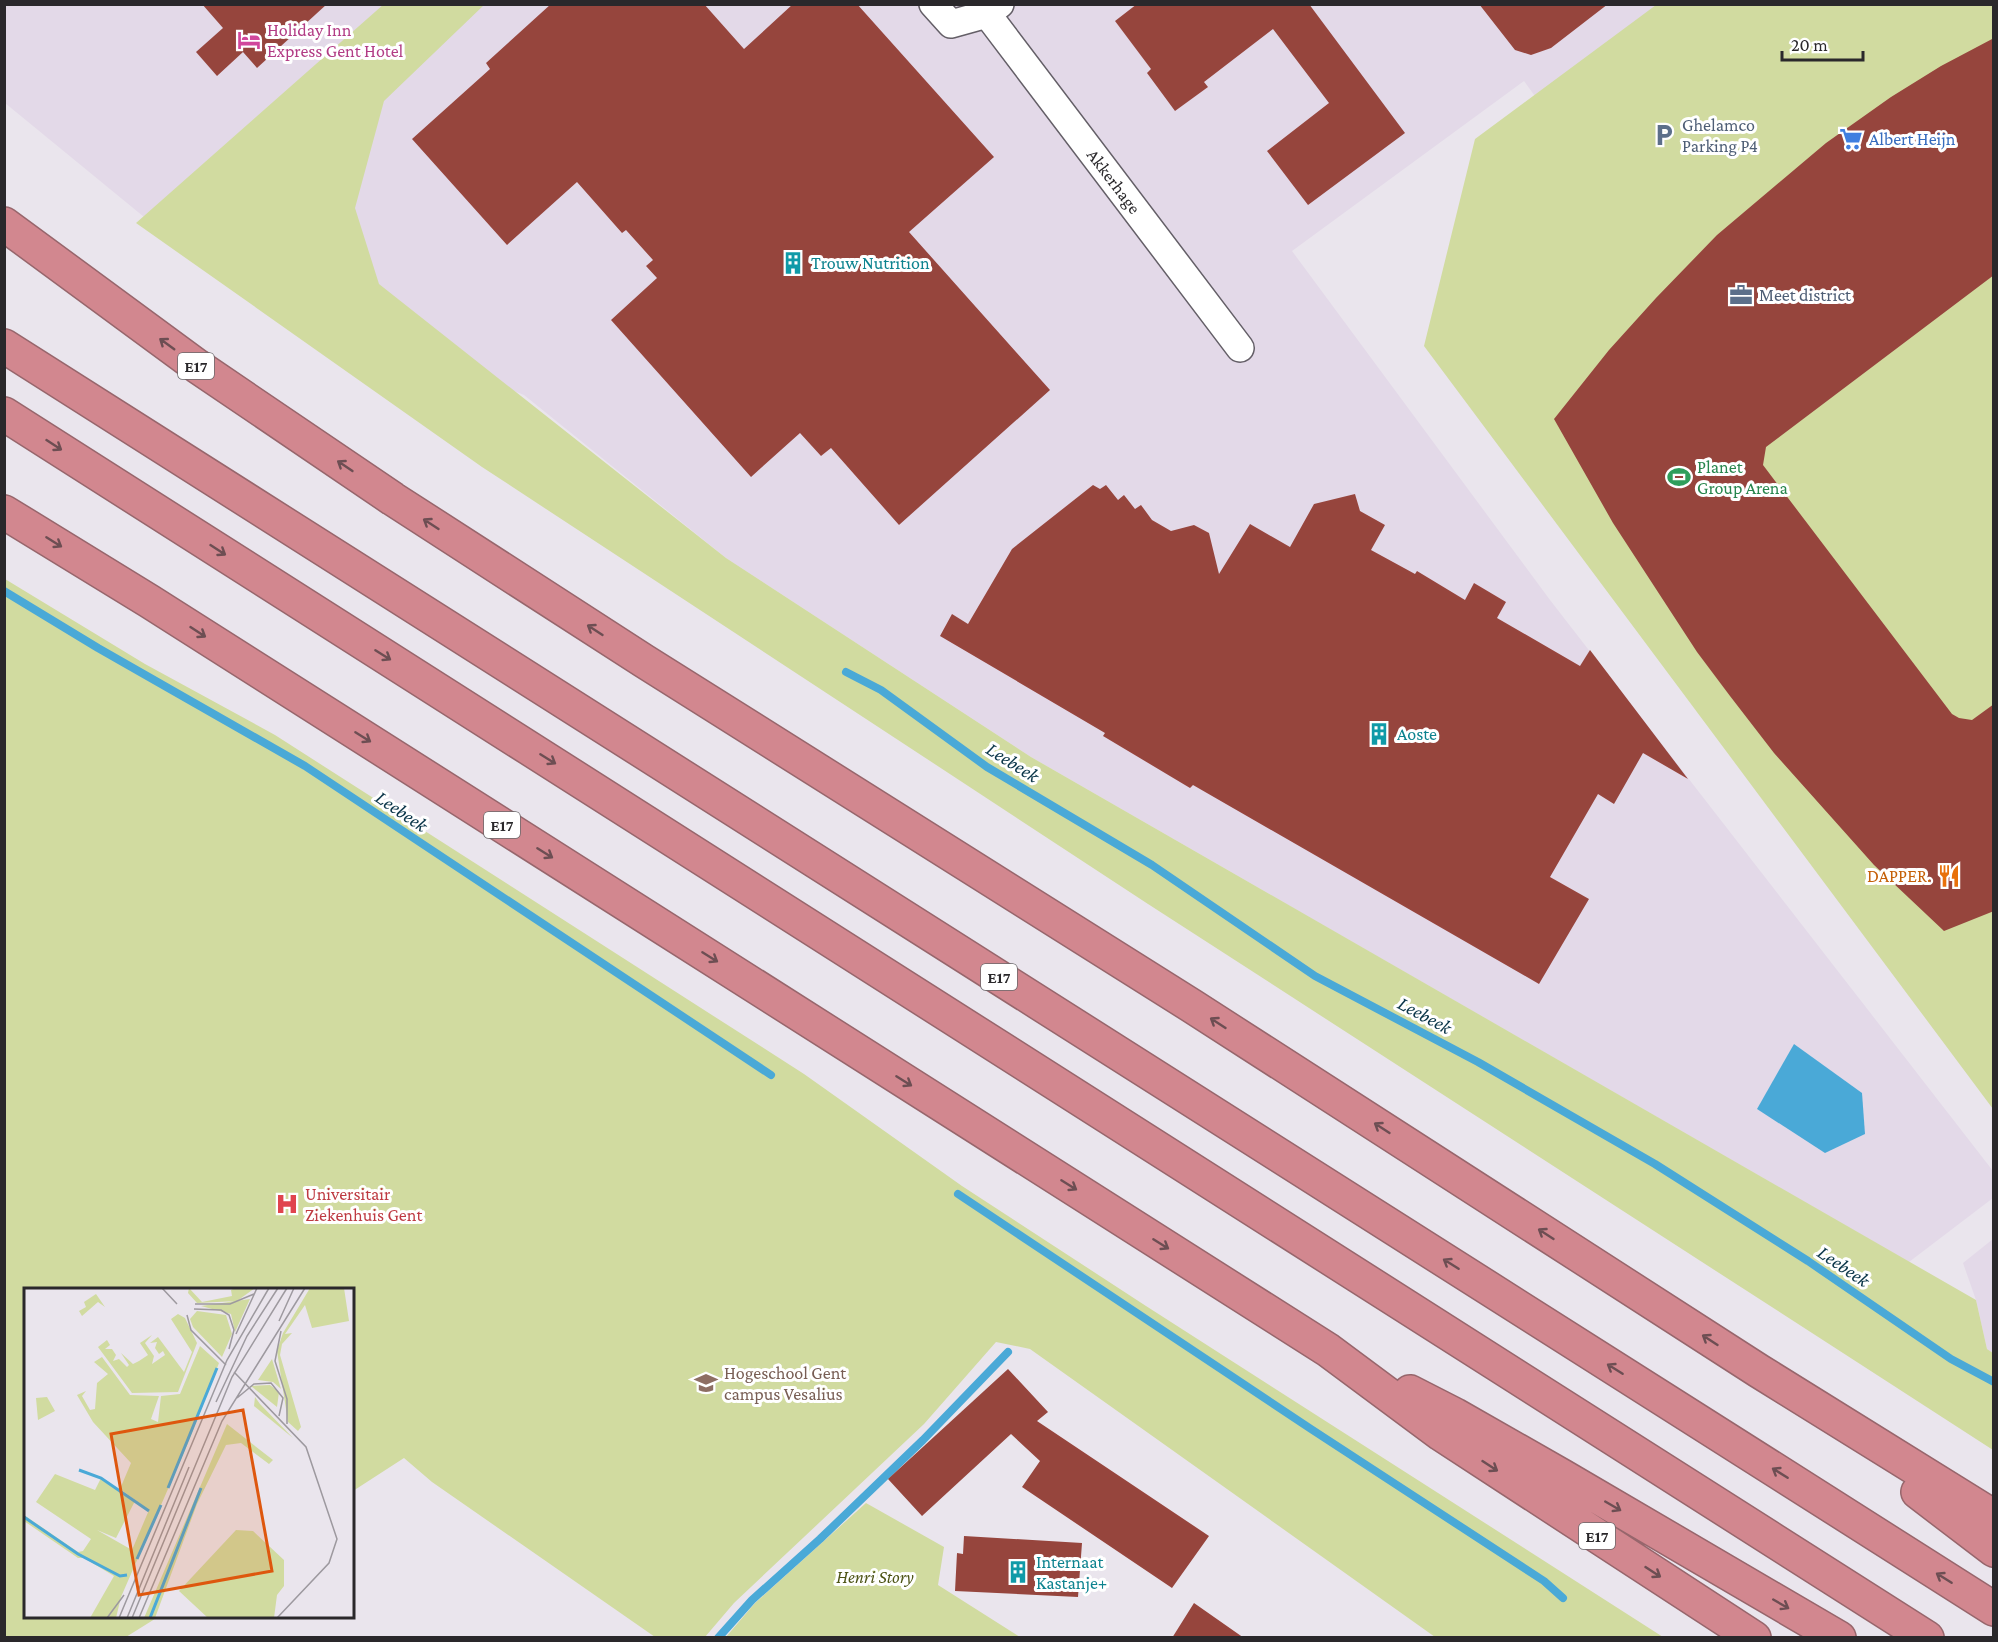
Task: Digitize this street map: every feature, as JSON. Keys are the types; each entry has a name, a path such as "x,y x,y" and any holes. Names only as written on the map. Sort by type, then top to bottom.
{"highway":[{"name":"E17","path":"5,224 197,366 393,499 644,661 1202,1012 1759,1371 1994,1517"},
{"name":"E17","path":"4,346 1994,1609"},
{"path":"4,414 1927,1638"},
{"name":"E17","path":"4,512 149,600 1328,1350 1441,1434 1754,1638"},
{"name":"E17","path":"1328,1350 1455,1415 1839,1638"},
{"name":"E17","path":"1759,1371 1994,1550"}],"street":[{"name":"Akkerhage","path":"933,4 951,24 994,9 1240,348"}],"shaded area":[{"path":"4,5 1713,5 1558,128 1524,81 1292,251 1550,600 1993,1171 1993,1198 1909,1262 1031,757 726,558 524,395 199,262 5,103"},
{"path":"1993,1239 1993,1353 1987,1349 1976,1300 1963,1263"}],"green space":[{"path":"384,4 484,5 384,101 355,208 379,284 726,558 1031,757 1976,1300 1987,1349 1993,1353 1993,1450 1148,904 482,467 136,223"},
{"path":"1656,5 1993,5 1993,1109 1424,346 1475,139"},
{"path":"5,579 145,664 275,735 804,1074 962,1186 1146,1306 1663,1637 1435,1637 1030,1349 996,1342 924,1424 734,1603 705,1637 655,1637 432,1482 404,1458 354,1490 354,1288 24,1288 24,1618 156,1618 126,1637 5,1637"},
{"name":"Henri Story","path":"866,1503 944,1547 938,1585 1020,1637 726,1637 755,1603"}],"water":[{"path":"1794,1044 1862,1093 1865,1134 1825,1153 1757,1109"}],"building":[{"name":"Holiday Inn Express Gent Hotel","path":"202,4 327,4 257,68 243,52 217,76 196,52 223,28"},
{"name":"Trouw Nutrition","path":"551,4 704,4 744,49 793,4 857,4 994,157 909,232 1050,390 899,525 831,448 821,456 800,433 751,477 611,320 657,278 646,266 653,260 626,230 622,233 577,182 507,245 412,139 490,69 486,63"},
{"path":"1137,4 1309,4 1405,133 1308,205 1267,151 1329,103 1273,29 1204,82 1208,87 1175,111 1147,73 1151,69 1115,21"},
{"path":"1479,4 1608,4 1551,48 1531,55 1515,50"},
{"name":"Planet Group Arena","path":"1994,38 1994,275 1766,447 1763,465 1952,714 1959,718 1972,720 1994,704 1994,911 1944,931 1874,865 1774,753 1730,696 1697,652 1613,523 1554,419 1609,350 1717,235 1826,143 1891,97 1941,66"},
{"name":"Aoste","path":"1093,485 1100,489 1106,485 1118,500 1124,495 1135,509 1141,505 1152,520 1171,531 1194,525 1209,533 1219,574 1250,524 1290,547 1314,504 1355,494 1360,511 1385,525 1371,550 1415,574 1417,571 1465,600 1474,583 1506,602 1497,618 1580,666 1590,650 1688,779 1643,753 1614,804 1598,794 1550,877 1589,899 1539,984 1193,785 1190,788 1103,736 1105,733 940,636 952,614 968,624 1012,549"},
{"path":"1008,1369 1048,1412 1037,1421 1209,1536 1172,1588 1022,1487 1040,1461 1011,1434 922,1516 888,1479"},
{"name":"Internaat Kastanje+","path":"964,1536 1082,1543 1078,1597 955,1591 957,1553 963,1554"},
{"path":"1194,1603 1244,1638 1172,1638"}],"waterway":[{"name":"Leebeek","path":"4,591 98,648 305,766 771,1075"},
{"name":"Leebeek","path":"846,672 881,690 987,767 1152,865 1315,976 1478,1062 1655,1164 1808,1261 1951,1359 1994,1382"},
{"name":"Leebeek","path":"958,1194 1544,1581 1563,1598"},
{"path":"718,1638 752,1600 820,1539 923,1440 1008,1352"}],"place":[{"name":"Holiday Inn Express Gent Hotel","path":"249,40"},
{"name":"Ghelamco Parking P4","path":"1664,135"},
{"name":"Albert Heijn","path":"1851,139"},
{"name":"Trouw Nutrition","path":"793,263"},
{"name":"Meet district","path":"1741,295"},
{"name":"Planet Group Arena","path":"1679,477"},
{"name":"Aoste","path":"1379,734"},
{"name":"DAPPER.","path":"1949,876"},
{"name":"Universitair Ziekenhuis Gent","path":"287,1204"},
{"name":"Hogeschool Gent campus Vesalius","path":"706,1383"},
{"name":"Internaat Kastanje+","path":"1018,1572"}]}
